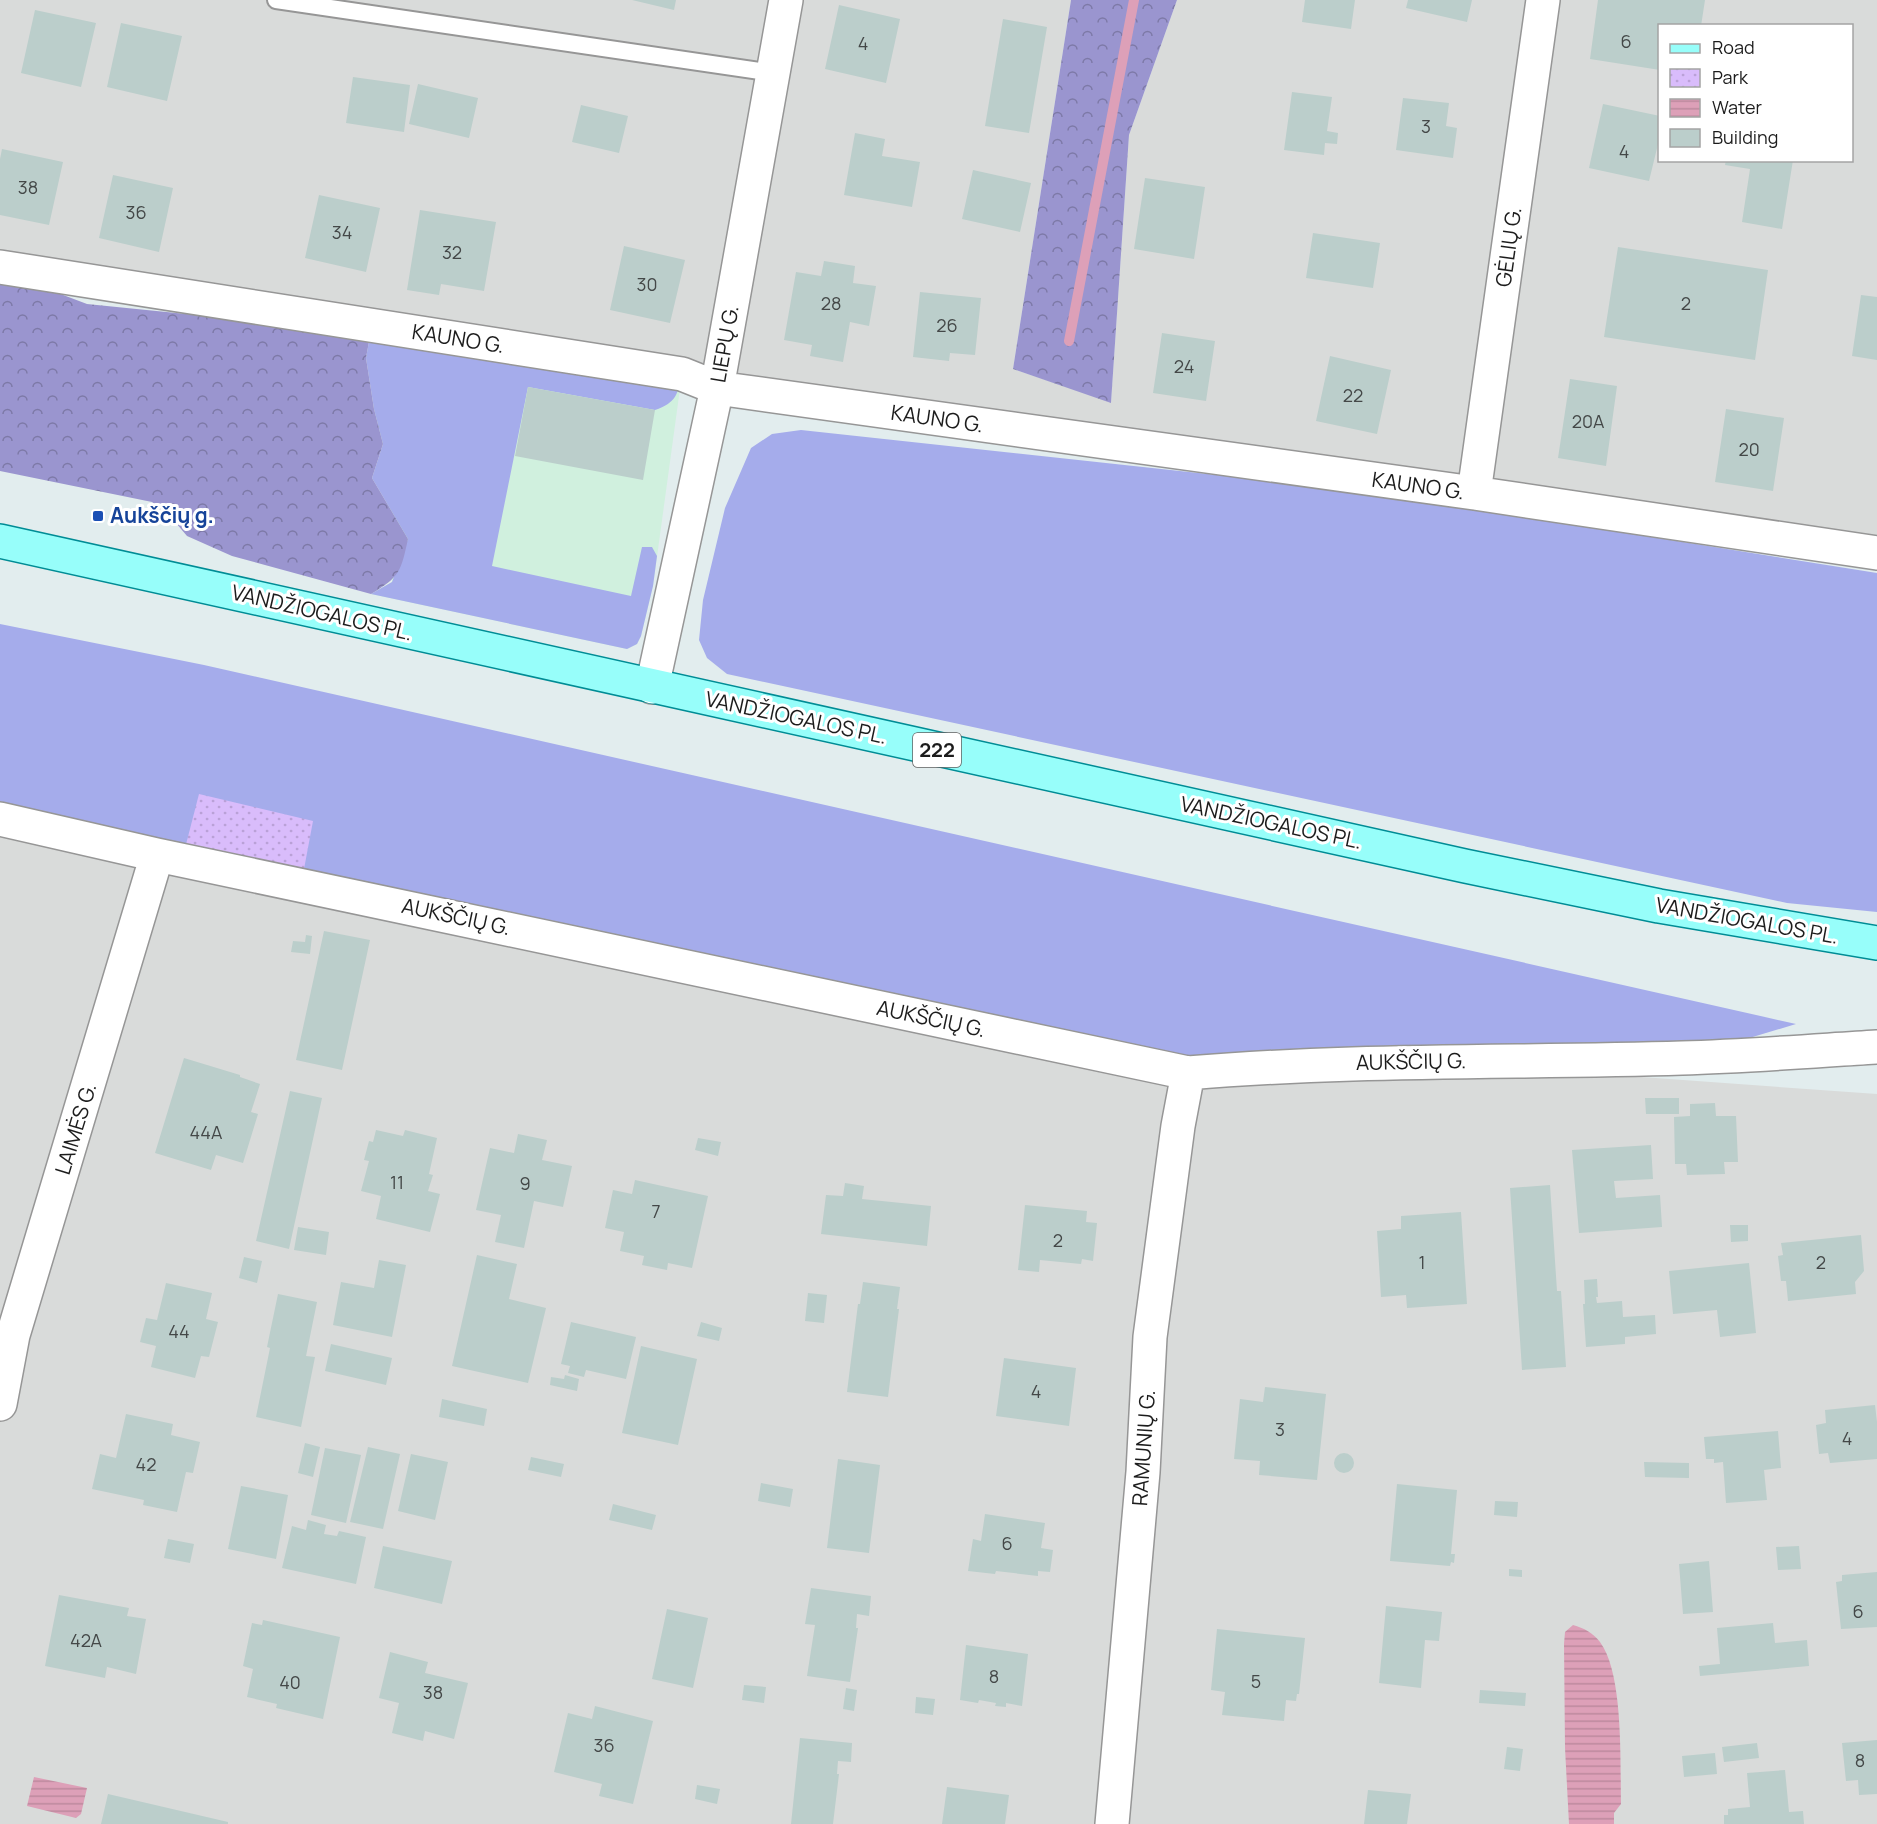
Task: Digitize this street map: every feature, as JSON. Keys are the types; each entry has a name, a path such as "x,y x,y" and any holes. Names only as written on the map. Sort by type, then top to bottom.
{"main road":[{"name":"VANDŽIOGALOS PL.","path":"0,541 1465,866 1659,906 1877,943"}],"street":[{"name":"LIEPŲ G.","path":"652,687 717,388 786,0"},
{"name":"GĖLIŲ G.","path":"1474,493 1543,0"},
{"name":"KAUNO G.","path":"0,267 682,374 717,388 1474,493 1877,553"},
{"name":"AUKŠČIŲ G.","path":"0,819 157,855 1188,1073 1286,1065 1683,1058 1877,1047"},
{"name":"LAIMĖS G.","path":"0,1404 13,1335 157,855"},
{"name":"RAMUNIŲ G.","path":"1112,1824 1143,1472 1150,1337 1178,1126 1188,1073"}],"lane":[{"path":"276,0 774,73"}],"shaded area":[{"path":"0,0 1071,0 1013,369 1111,402 1129,135 1177,0 1877,0 1877,553 0,267"},
{"path":"372,325 682,374 653,586 637,644 627,649 371,594 392,582 383,444 374,409"},
{"path":"372,325 682,374 672,401 655,410 528,387 492,566 631,596 642,547 652,547 657,556 653,586 637,644 627,649 371,594 392,582 408,539 372,478 383,444 374,409 366,358"},
{"path":"801,430 1365,491 1877,573 1877,912 1787,903 727,674 707,658 699,640 703,600 725,508 751,448 772,434"},
{"path":"0,624 204,665 1796,1024 1683,1058 1188,1073 0,819"},
{"path":"0,819 1432,1062 1877,1094 1877,1824 0,1824"}],"green space":[{"path":"1071,0 1177,0 1129,135 1111,403 1013,369"},
{"path":"0,282 50,290 87,304 196,315 205,299 372,325 366,358 374,409 383,444 372,478 408,539 401,566 394,578 371,594 232,556 187,536 170,516 152,502 0,471"},
{"path":"199,794 313,821 301,885 182,860"}],"water":[{"path":"1573,1625 1588,1631 1600,1642 1608,1656 1613,1675 1619,1720 1621,1804 1614,1813 1614,1824 1569,1824 1565,1748 1564,1644 1565,1632"},
{"path":"34,1777 87,1788 81,1814 76,1818 27,1806"}],"building":[{"path":"632,0 676,0 674,10"},
{"path":"1305,0 1355,0 1351,29 1302,22"},
{"path":"1408,0 1472,0 1467,22 1406,8"},
{"path":"1598,0 1705,0 1701,24 1658,24 1658,70 1590,59"},
{"path":"839,5 900,19 886,83 825,69"},
{"path":"35,10 96,23 81,87 21,73"},
{"path":"1003,19 1047,27 1029,133 985,126"},
{"path":"121,23 182,36 167,101 107,87"},
{"path":"353,77 410,85 404,132 346,123"},
{"path":"418,84 478,98 469,138 409,124"},
{"path":"1292,92 1332,97 1327,131 1338,133 1337,144 1325,143 1324,155 1284,150"},
{"path":"1403,98 1449,103 1446,126 1457,128 1453,158 1396,150"},
{"path":"1603,104 1658,116 1658,144 1649,181 1589,168"},
{"path":"581,105 628,116 619,153 572,142"},
{"path":"855,133 885,139 882,156 920,162 912,207 844,195"},
{"path":"2,149 63,162 49,225 0,215"},
{"path":"1726,162 1793,162 1782,229 1742,222 1750,169 1725,165"},
{"path":"973,170 1031,183 1020,232 962,219"},
{"path":"113,175 173,188 159,252 99,238"},
{"path":"1145,178 1205,187 1194,259 1134,249"},
{"path":"319,195 380,208 366,272 305,258"},
{"path":"420,210 496,222 484,291 441,284 439,295 407,290"},
{"path":"1313,233 1380,243 1373,288 1306,278"},
{"path":"624,246 685,260 670,323 610,310"},
{"path":"1618,247 1768,270 1755,360 1604,337"},
{"path":"824,261 855,266 853,283 876,286 869,326 850,322 843,362 810,356 812,345 784,340 796,272 821,276"},
{"path":"920,292 981,298 975,355 950,353 949,361 913,357"},
{"path":"1861,295 1877,297 1877,360 1852,356"},
{"path":"1162,333 1215,341 1206,401 1153,393"},
{"path":"1330,356 1391,370 1377,434 1316,421"},
{"path":"1570,379 1617,386 1606,466 1558,458"},
{"path":"528,387 655,410 643,480 515,456"},
{"path":"1726,409 1784,418 1773,491 1715,482"},
{"path":"324,931 370,940 342,1070 296,1060"},
{"path":"306,935 312,936 310,954 291,952 293,941 305,942"},
{"path":"184,1058 240,1075 240,1077 260,1084 251,1112 258,1114 243,1163 216,1155 211,1170 155,1153"},
{"path":"290,1091 322,1098 289,1249 256,1241"},
{"path":"1645,1098 1679,1098 1679,1114 1646,1114"},
{"path":"1715,1103 1716,1116 1736,1116 1738,1162 1724,1162 1725,1174 1687,1175 1686,1164 1675,1164 1674,1117 1690,1116 1690,1104"},
{"path":"376,1130 403,1136 405,1130 437,1138 429,1174 433,1175 428,1191 440,1194 430,1232 376,1219 381,1196 361,1191 369,1161 364,1160 369,1141 373,1142"},
{"path":"518,1134 547,1140 542,1160 572,1166 563,1207 534,1201 524,1248 495,1242 501,1215 476,1210 490,1148 514,1153"},
{"path":"698,1138 721,1142 718,1156 695,1150"},
{"path":"1651,1145 1653,1179 1614,1181 1616,1198 1660,1195 1662,1227 1579,1233 1572,1150"},
{"path":"635,1180 708,1196 692,1268 668,1263 667,1270 642,1265 644,1256 620,1251 624,1232 605,1228 613,1190 632,1194"},
{"path":"845,1183 864,1186 862,1199 931,1206 927,1246 821,1234 826,1195 843,1196"},
{"path":"1550,1185 1557,1291 1561,1291 1566,1367 1522,1370 1510,1188"},
{"path":"1025,1205 1087,1211 1086,1222 1097,1223 1093,1261 1082,1259 1081,1264 1040,1260 1039,1272 1018,1270"},
{"path":"1461,1212 1467,1304 1407,1308 1406,1295 1381,1297 1377,1231 1401,1229 1401,1216"},
{"path":"1730,1225 1748,1225 1748,1241 1731,1242"},
{"path":"298,1227 329,1232 326,1255 294,1250"},
{"path":"1861,1235 1864,1271 1855,1282 1856,1294 1788,1301 1786,1281 1781,1281 1778,1256 1783,1255 1781,1243"},
{"path":"477,1255 517,1264 509,1299 546,1308 528,1383 452,1366"},
{"path":"244,1257 262,1261 257,1283 239,1278"},
{"path":"379,1260 406,1265 392,1337 333,1325 341,1282 374,1288"},
{"path":"1749,1263 1756,1333 1720,1337 1717,1310 1673,1314 1669,1271"},
{"path":"1597,1279 1597,1303 1622,1301 1623,1317 1655,1315 1656,1334 1625,1337 1625,1344 1586,1347 1584,1280"},
{"path":"863,1282 900,1287 888,1397 847,1392"},
{"path":"166,1283 212,1293 206,1319 218,1322 209,1357 201,1356 195,1378 151,1367 156,1346 140,1342 146,1318 157,1320"},
{"path":"808,1293 827,1295 824,1323 805,1321"},
{"path":"278,1294 317,1302 306,1356 315,1357 301,1427 256,1417"},
{"path":"571,1322 636,1337 626,1379 586,1370 584,1377 568,1373 570,1366 561,1364"},
{"path":"701,1322 722,1328 719,1341 697,1336"},
{"path":"331,1344 392,1358 386,1385 325,1371"},
{"path":"641,1346 697,1359 678,1445 622,1433"},
{"path":"1004,1358 1076,1368 1069,1426 996,1416"},
{"path":"565,1375 579,1379 577,1391 550,1385 551,1377 564,1379"},
{"path":"1265,1387 1326,1394 1317,1480 1259,1475 1260,1461 1234,1459 1240,1399 1263,1402"},
{"path":"442,1399 487,1409 484,1426 439,1417"},
{"path":"1875,1405 1877,1459 1830,1463 1828,1453 1819,1454 1816,1425 1826,1423 1825,1410"},
{"path":"126,1414 173,1424 171,1435 200,1442 193,1473 186,1472 177,1512 143,1505 144,1500 92,1489 100,1454 116,1458"},
{"path":"1778,1431 1781,1468 1764,1470 1767,1500 1726,1503 1723,1462 1714,1463 1714,1459 1706,1459 1704,1437"},
{"path":"305,1443 320,1447 313,1477 298,1473"},
{"path":"368,1447 400,1454 383,1529 350,1522"},
{"path":"325,1448 361,1455 346,1523 311,1515"},
{"path":"1344,1453 1351,1456 1354,1463 1351,1470 1344,1473 1337,1470 1334,1463 1337,1456"},
{"path":"411,1454 448,1462 435,1520 398,1511"},
{"path":"531,1457 564,1464 561,1477 528,1470"},
{"path":"838,1459 880,1465 869,1553 827,1548"},
{"path":"1644,1462 1689,1463 1689,1478 1645,1477"},
{"path":"761,1483 793,1489 790,1507 758,1501"},
{"path":"1397,1484 1457,1490 1451,1554 1455,1554 1454,1563 1451,1562 1450,1566 1390,1561"},
{"path":"241,1486 288,1495 276,1559 228,1549"},
{"path":"1495,1501 1518,1502 1517,1517 1494,1515"},
{"path":"613,1504 656,1515 652,1530 609,1520"},
{"path":"985,1514 1045,1523 1041,1548 1053,1550 1050,1572 1038,1571 1038,1576 996,1571 995,1574 968,1571 973,1539 981,1541"},
{"path":"308,1520 326,1525 324,1534 337,1536 339,1531 366,1537 356,1584 282,1568 292,1526 306,1530"},
{"path":"168,1539 194,1544 190,1563 164,1558"},
{"path":"383,1546 452,1561 442,1604 374,1588"},
{"path":"1799,1546 1801,1569 1778,1570 1776,1547"},
{"path":"1709,1561 1713,1612 1683,1614 1679,1564"},
{"path":"1509,1569 1522,1570 1522,1577 1509,1576"},
{"path":"1877,1572 1877,1627 1841,1629 1836,1582 1842,1581 1842,1575"},
{"path":"811,1588 871,1596 869,1616 857,1614 856,1628 858,1628 850,1682 807,1676 815,1625 805,1624"},
{"path":"59,1595 129,1608 127,1616 146,1619 136,1674 107,1667 105,1678 45,1666"},
{"path":"1386,1606 1442,1612 1439,1641 1425,1640 1421,1688 1379,1683"},
{"path":"667,1609 708,1618 693,1688 652,1679"},
{"path":"263,1620 340,1637 323,1719 276,1708 277,1704 247,1697 253,1669 243,1666 252,1623 262,1625"},
{"path":"1773,1623 1775,1643 1807,1640 1809,1666 1700,1676 1699,1666 1720,1664 1717,1628"},
{"path":"1217,1629 1305,1638 1299,1694 1297,1694 1296,1701 1286,1700 1284,1721 1222,1715 1225,1692 1211,1690"},
{"path":"966,1645 1028,1654 1022,1706 1006,1703 1006,1707 995,1706 996,1703 979,1700 978,1703 960,1700"},
{"path":"390,1652 428,1662 425,1673 468,1683 454,1739 425,1731 423,1741 392,1733 399,1703 379,1698"},
{"path":"744,1685 766,1687 764,1703 742,1700"},
{"path":"846,1688 857,1690 854,1711 843,1709"},
{"path":"1480,1690 1526,1693 1525,1706 1479,1703"},
{"path":"916,1697 935,1699 933,1715 915,1713"},
{"path":"595,1706 653,1721 633,1804 599,1796 602,1784 554,1772 568,1713 592,1719"},
{"path":"800,1738 852,1743 851,1762 838,1761 837,1774 839,1774 833,1824 791,1824"},
{"path":"1877,1740 1877,1794 1859,1795 1858,1780 1846,1781 1842,1743"},
{"path":"1757,1743 1759,1758 1724,1762 1722,1747"},
{"path":"1507,1747 1523,1749 1520,1771 1504,1769"},
{"path":"1715,1753 1717,1774 1684,1777 1682,1756"},
{"path":"1785,1770 1789,1812 1803,1811 1804,1824 1724,1824 1724,1815 1728,1815 1728,1809 1750,1807 1747,1773"},
{"path":"697,1785 720,1789 717,1804 695,1799"},
{"path":"947,1787 1009,1795 1005,1824 942,1824"},
{"path":"1368,1790 1411,1794 1407,1824 1364,1824"},
{"path":"108,1794 228,1822 228,1824 101,1824"}],"waterway":[{"path":"1069,341 1134,0"}],"place":[{"name":"Aukščių g.","path":"98,516"}]}
